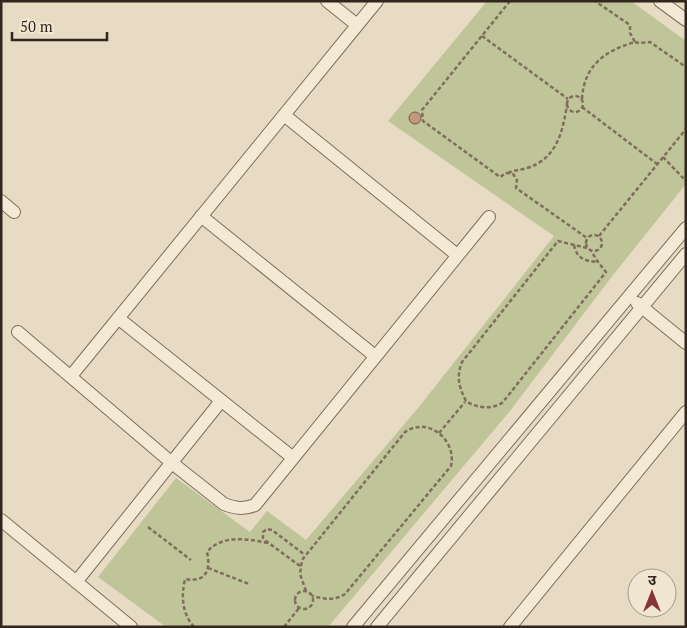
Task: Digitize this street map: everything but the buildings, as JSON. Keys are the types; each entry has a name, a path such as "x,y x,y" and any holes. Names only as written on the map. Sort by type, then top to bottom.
{"street":[{"path":"327,1 357,25"},
{"path":"71,376 377,1"},
{"path":"660,1 686,20"},
{"path":"284,115 457,254"},
{"path":"1,201 14,212"},
{"path":"202,216 374,356"},
{"path":"18,332 172,463 224,504 234,508 246,509 255,505 488,217"},
{"path":"353,627 686,228"},
{"path":"377,627 686,254"},
{"path":"629,296 686,343"},
{"path":"118,318 292,457"},
{"path":"76,582 221,401"},
{"path":"510,627 686,412"},
{"path":"1,520 131,627"}],"path":[{"path":"510,1 422,110 423,121 500,177 506,173 528,168 541,161 551,152 561,135 568,99 575,95 582,99"},
{"path":"595,1 630,25 630,33 634,42"},
{"path":"482,36 568,99"},
{"path":"566,104 568,109 573,112 578,111 582,107 583,86 586,77 596,64 610,51 634,42 650,42 686,67"},
{"path":"582,107 657,164"},
{"path":"599,236 686,129"},
{"path":"663,158 686,180"},
{"path":"506,173 516,176 516,188 586,238"},
{"path":"587,248 586,238 591,234 599,236 602,240 602,246 598,250 591,251"},
{"path":"558,241 587,248 591,251 606,272 503,402 494,406 482,407 466,401 459,386 459,369 462,362 558,241"},
{"path":"574,246 577,254 583,260 598,262"},
{"path":"439,433 466,401"},
{"path":"424,428 434,429 448,442 451,448 451,466 345,594 334,599 325,599 312,596 306,591 302,582 300,566 305,555 405,432 424,428"},
{"path":"148,527 190,560"},
{"path":"300,566 268,543 263,532 270,529 305,555"},
{"path":"194,627 184,611 183,592 185,579 201,579 208,568 207,552 219,542 226,540 249,540 268,543"},
{"path":"208,568 249,584"},
{"path":"306,591 298,593 295,598 295,603 299,608 305,609 310,606 313,601 312,596"},
{"path":"284,627 299,608"}],"green space":[{"path":"487,1 631,1 686,41 686,184 613,275 510,411 328,627 166,627 98,577 176,478 250,532 267,511 306,540 418,408 554,236 388,121"}]}
